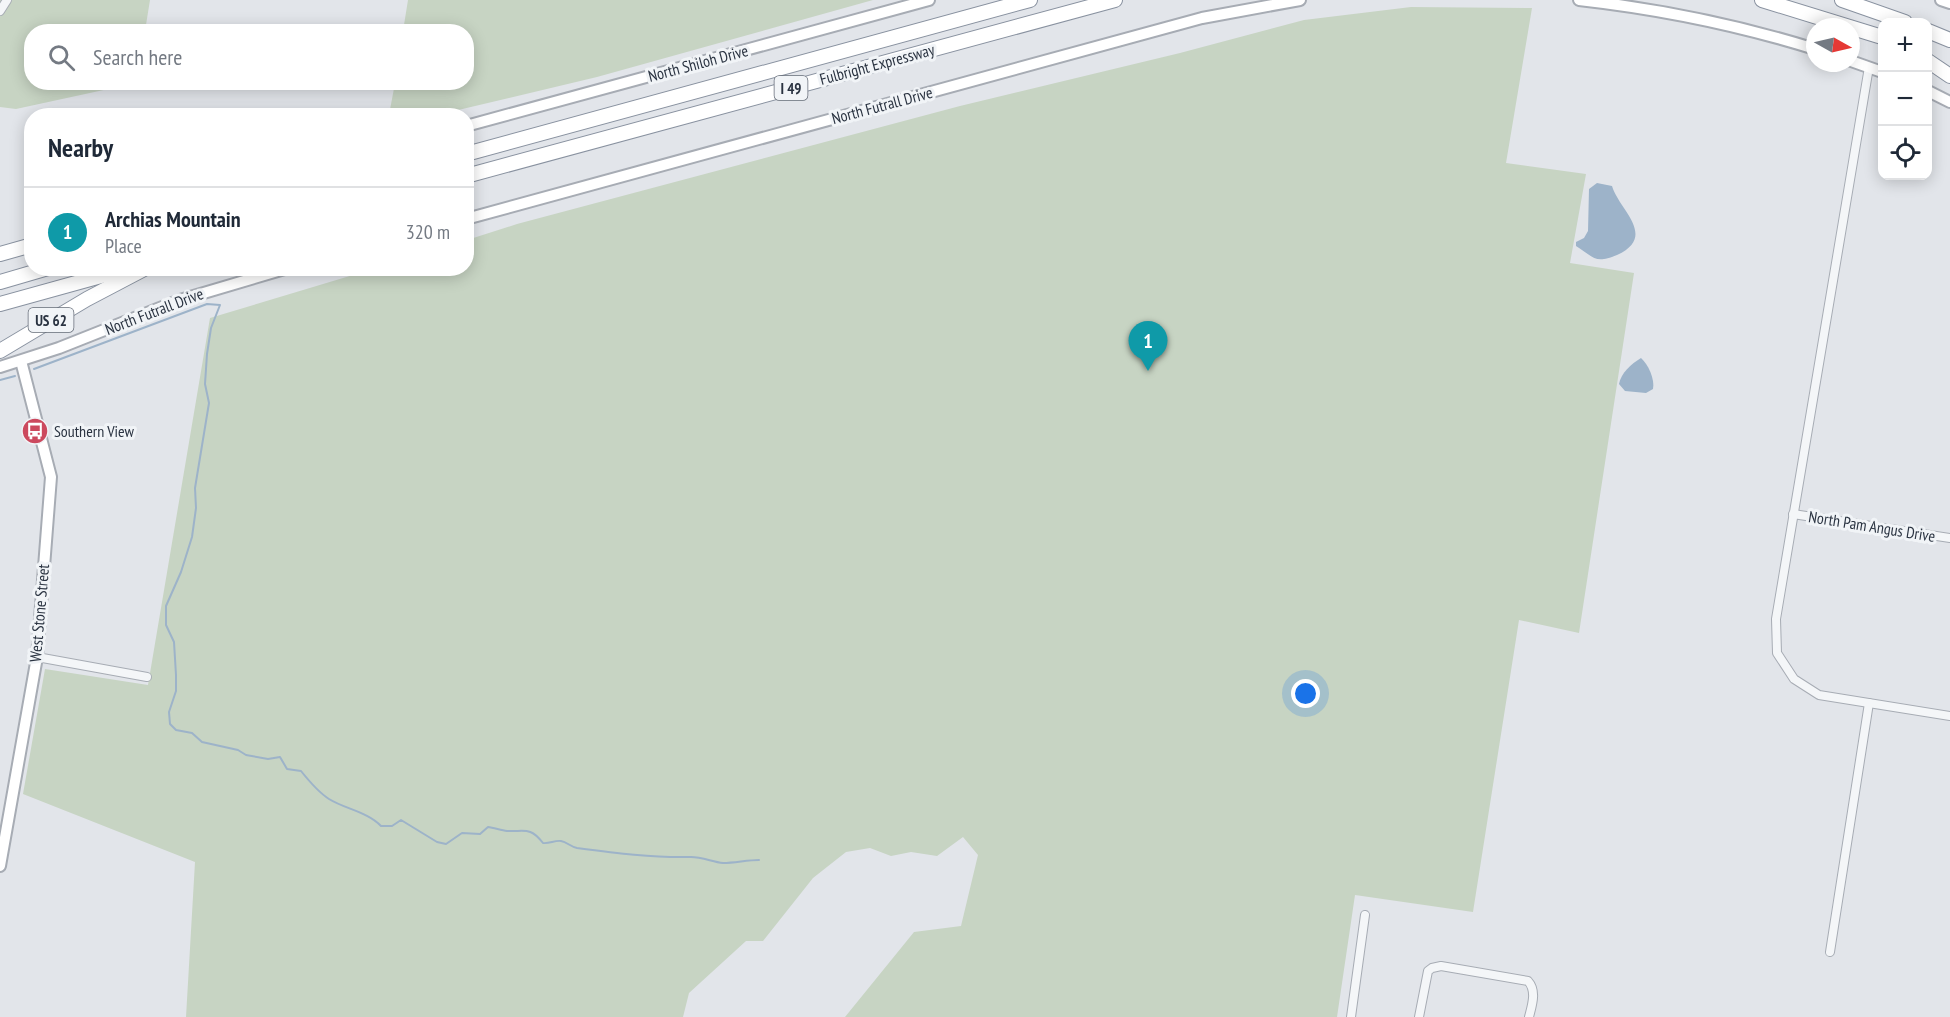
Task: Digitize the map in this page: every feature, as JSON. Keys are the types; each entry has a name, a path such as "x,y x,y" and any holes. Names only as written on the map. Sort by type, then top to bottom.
{"highway":[{"name":"Fulbright Expressway","path":"474,152 1030,0"},
{"name":"Fulbright Expressway","path":"474,174 1115,0"},
{"path":"1762,0 1878,36"},
{"path":"1842,0 1894,18"},
{"path":"1932,33 1950,40"},
{"path":"1932,58 1950,66"},
{"path":"1932,64 1950,76"},
{"path":"0,254 24,247"},
{"path":"0,282 24,275"},
{"path":"0,304 101,276"},
{"name":"US 62","path":"0,351 87,299 131,276"}],"main road":[{"name":"North Shiloh Drive","path":"474,124 930,0"},
{"name":"North Futrall Drive","path":"474,217 1193,20 1300,0"},
{"path":"1579,0 1642,8 1706,20 1806,46"},
{"path":"1941,0 1950,3"},
{"path":"1860,64 1878,70"},
{"path":"1932,93 1950,102"},
{"name":"North Futrall Drive","path":"0,367 180,300 261,276"},
{"name":"West Stone Street","path":"0,866 37,657 51,477 21,361"}],"street":[{"path":"0,11 7,0"},
{"path":"1869,67 1776,619 1777,654 1794,679 1819,695 1950,716"},
{"name":"North Pam Angus Drive","path":"1793,514 1950,538"},
{"path":"37,657 147,677"},
{"path":"1830,952 1869,703"},
{"path":"1351,1017 1365,915"},
{"path":"1419,1017 1428,971 1441,966 1528,981 1533,988 1529,1017"}],"green space":[{"path":"0,0 150,0 146,24 24,24 24,90 104,90 16,109 0,107"},
{"path":"408,0 873,0 597,77 466,108 390,108 394,90 474,90 474,24 404,24"},
{"path":"1411,7 1532,8 1506,163 1586,174 1570,263 1634,273 1579,633 1519,620 1473,912 1355,895 1337,1017 845,1017 914,932 961,926 978,855 963,837 937,856 911,852 891,856 870,848 846,852 813,878 763,941 746,941 689,993 683,1017 186,1017 195,862 23,794 45,669 148,685 210,318 350,276 474,276 474,238 517,224 960,106 1180,53 1304,20"}],"water":[{"path":"1597,183 1612,186 1633,222 1635,231 1634,240 1629,248 1604,259 1595,258 1576,246 1576,242 1584,238 1588,231 1589,189"},
{"path":"1641,358 1650,372 1653,389 1646,393 1625,391 1619,384 1622,376"}],"waterway":[{"path":"34,369 207,304 220,305 211,328 207,354 205,384 209,403 195,488 196,508 192,537 181,572 166,606 166,625 174,642 176,675 176,691 169,712 170,724 176,730 192,733 202,742 238,750 246,755 268,759 280,757 287,769 301,771 317,790 335,802 370,817 381,826 392,826 401,820 437,842 446,844 462,833 480,834 488,827 530,832 543,843 561,841 577,848 606,852 695,857 723,863 759,860"},
{"path":"0,380 15,376"}],"place":[{"name":"Archias Mountain","path":"1148,371"},
{"name":"Southern View","path":"35,431"}]}
